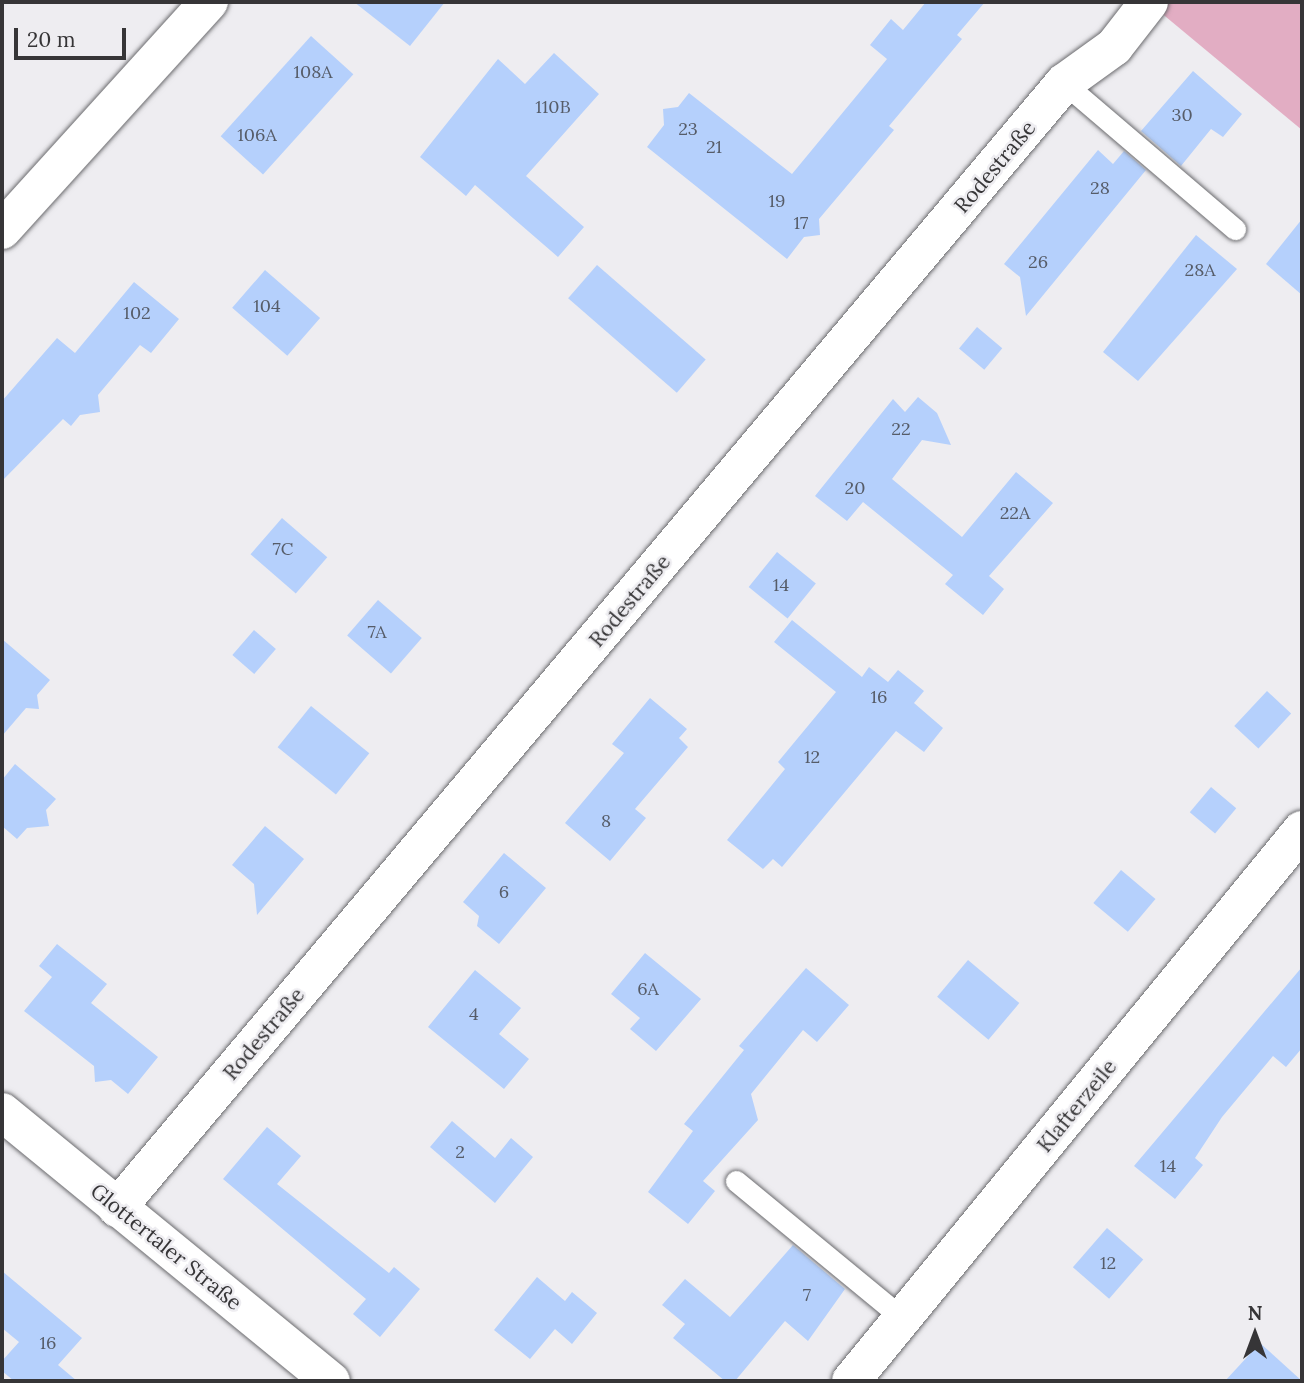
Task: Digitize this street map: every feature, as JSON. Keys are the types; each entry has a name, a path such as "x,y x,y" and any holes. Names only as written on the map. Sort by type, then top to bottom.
{"street":[{"path":"2,230 209,2"},
{"name":"Rodestraße","path":"117,1208 1064,83 1114,47 1149,2"},
{"name":"Klafterzeile","path":"851,1381 1302,830"},
{"name":"Glottertaler Straße","path":"2,1111 331,1381"}],"lane":[{"path":"1064,83 1235,229"},
{"path":"736,1181 902,1318"}],"shaded area":[{"path":"1148,2 1302,2 1302,130"}],"building":[{"path":"354,2 445,2 410,46"},
{"path":"926,2 985,2 957,35 962,39 889,126 894,130 819,219 820,235 804,237 787,259 647,147 664,125 663,109 678,107 689,93 792,174 887,59 870,45 891,19 903,30"},
{"path":"311,36 353,74 263,174 221,136"},
{"path":"554,53 599,94 526,176 584,227 558,257 475,185 466,196 420,157 498,59 525,84"},
{"path":"1193,71 1242,114 1223,137 1211,129 1181,166 1141,131"},
{"path":"1098,150 1113,164 1124,151 1146,170 1026,316 1020,277 1004,264"},
{"path":"1302,219 1302,295 1266,264"},
{"path":"1196,235 1237,269 1138,381 1103,352"},
{"path":"597,265 706,359 677,393 568,298"},
{"path":"265,270 320,318 287,356 232,308"},
{"path":"134,282 179,319 151,353 140,345 98,395 100,412 80,415 71,426 63,419 2,481 2,401 57,338 75,353"},
{"path":"977,327 1002,348 984,370 959,348"},
{"path":"918,397 937,413 951,445 922,440 892,479 962,537 1016,472 1053,503 989,576 1004,589 983,615 945,584 953,575 863,502 847,521 815,496 893,399 905,412"},
{"path":"282,518 327,557 296,594 251,554"},
{"path":"777,552 816,583 788,618 749,587"},
{"path":"378,600 422,638 391,674 347,635"},
{"path":"792,620 862,677 869,667 888,682 898,670 924,691 914,703 943,728 924,752 896,731 782,867 773,859 763,869 727,840 785,769 778,762 836,692 774,642"},
{"path":"254,630 276,649 254,674 232,655"},
{"path":"2,639 50,680 37,695 39,709 26,708 2,736"},
{"path":"1267,691 1291,714 1258,749 1234,726"},
{"path":"650,698 687,729 679,738 688,747 635,809 646,818 610,861 565,823 624,753 612,744"},
{"path":"311,706 369,753 336,794 278,747"},
{"path":"15,764 56,799 46,810 49,826 27,828 17,839 2,826 2,780"},
{"path":"1211,787 1236,808 1215,833 1190,812"},
{"path":"265,826 304,859 257,915 254,884 232,865"},
{"path":"504,853 546,888 499,944 477,926 479,916 463,902"},
{"path":"1121,870 1155,899 1128,932 1093,903"},
{"path":"57,944 107,984 91,1003 158,1057 128,1094 111,1080 95,1082 94,1066 24,1011 52,977 39,966"},
{"path":"645,953 701,999 656,1051 630,1029 640,1018 611,994"},
{"path":"968,960 1019,1003 988,1040 937,997"},
{"path":"1302,967 1302,1048 1286,1067 1273,1056 1222,1117 1195,1158 1203,1165 1175,1199 1134,1166"},
{"path":"806,968 849,1005 817,1042 803,1030 751,1094 758,1120 703,1181 715,1191 688,1224 648,1192 693,1131 684,1124 744,1050 739,1046"},
{"path":"475,970 521,1008 499,1034 529,1059 504,1089 428,1027"},
{"path":"452,1121 495,1158 511,1138 533,1157 495,1203 430,1147"},
{"path":"267,1127 301,1156 277,1184 389,1273 394,1267 420,1289 380,1337 353,1314 366,1299 223,1179"},
{"path":"1107,1228 1143,1259 1109,1299 1073,1267"},
{"path":"793,1245 845,1289 808,1341 785,1321 735,1381 725,1381 673,1338 685,1324 662,1305 685,1279 730,1317"},
{"path":"2,1271 82,1338 58,1365 77,1381 14,1381 2,1371 2,1361 19,1342 2,1328"},
{"path":"537,1277 565,1301 572,1292 597,1313 572,1344 555,1329 530,1359 494,1330"},
{"path":"1260,1343 1302,1381 1225,1381"}]}
